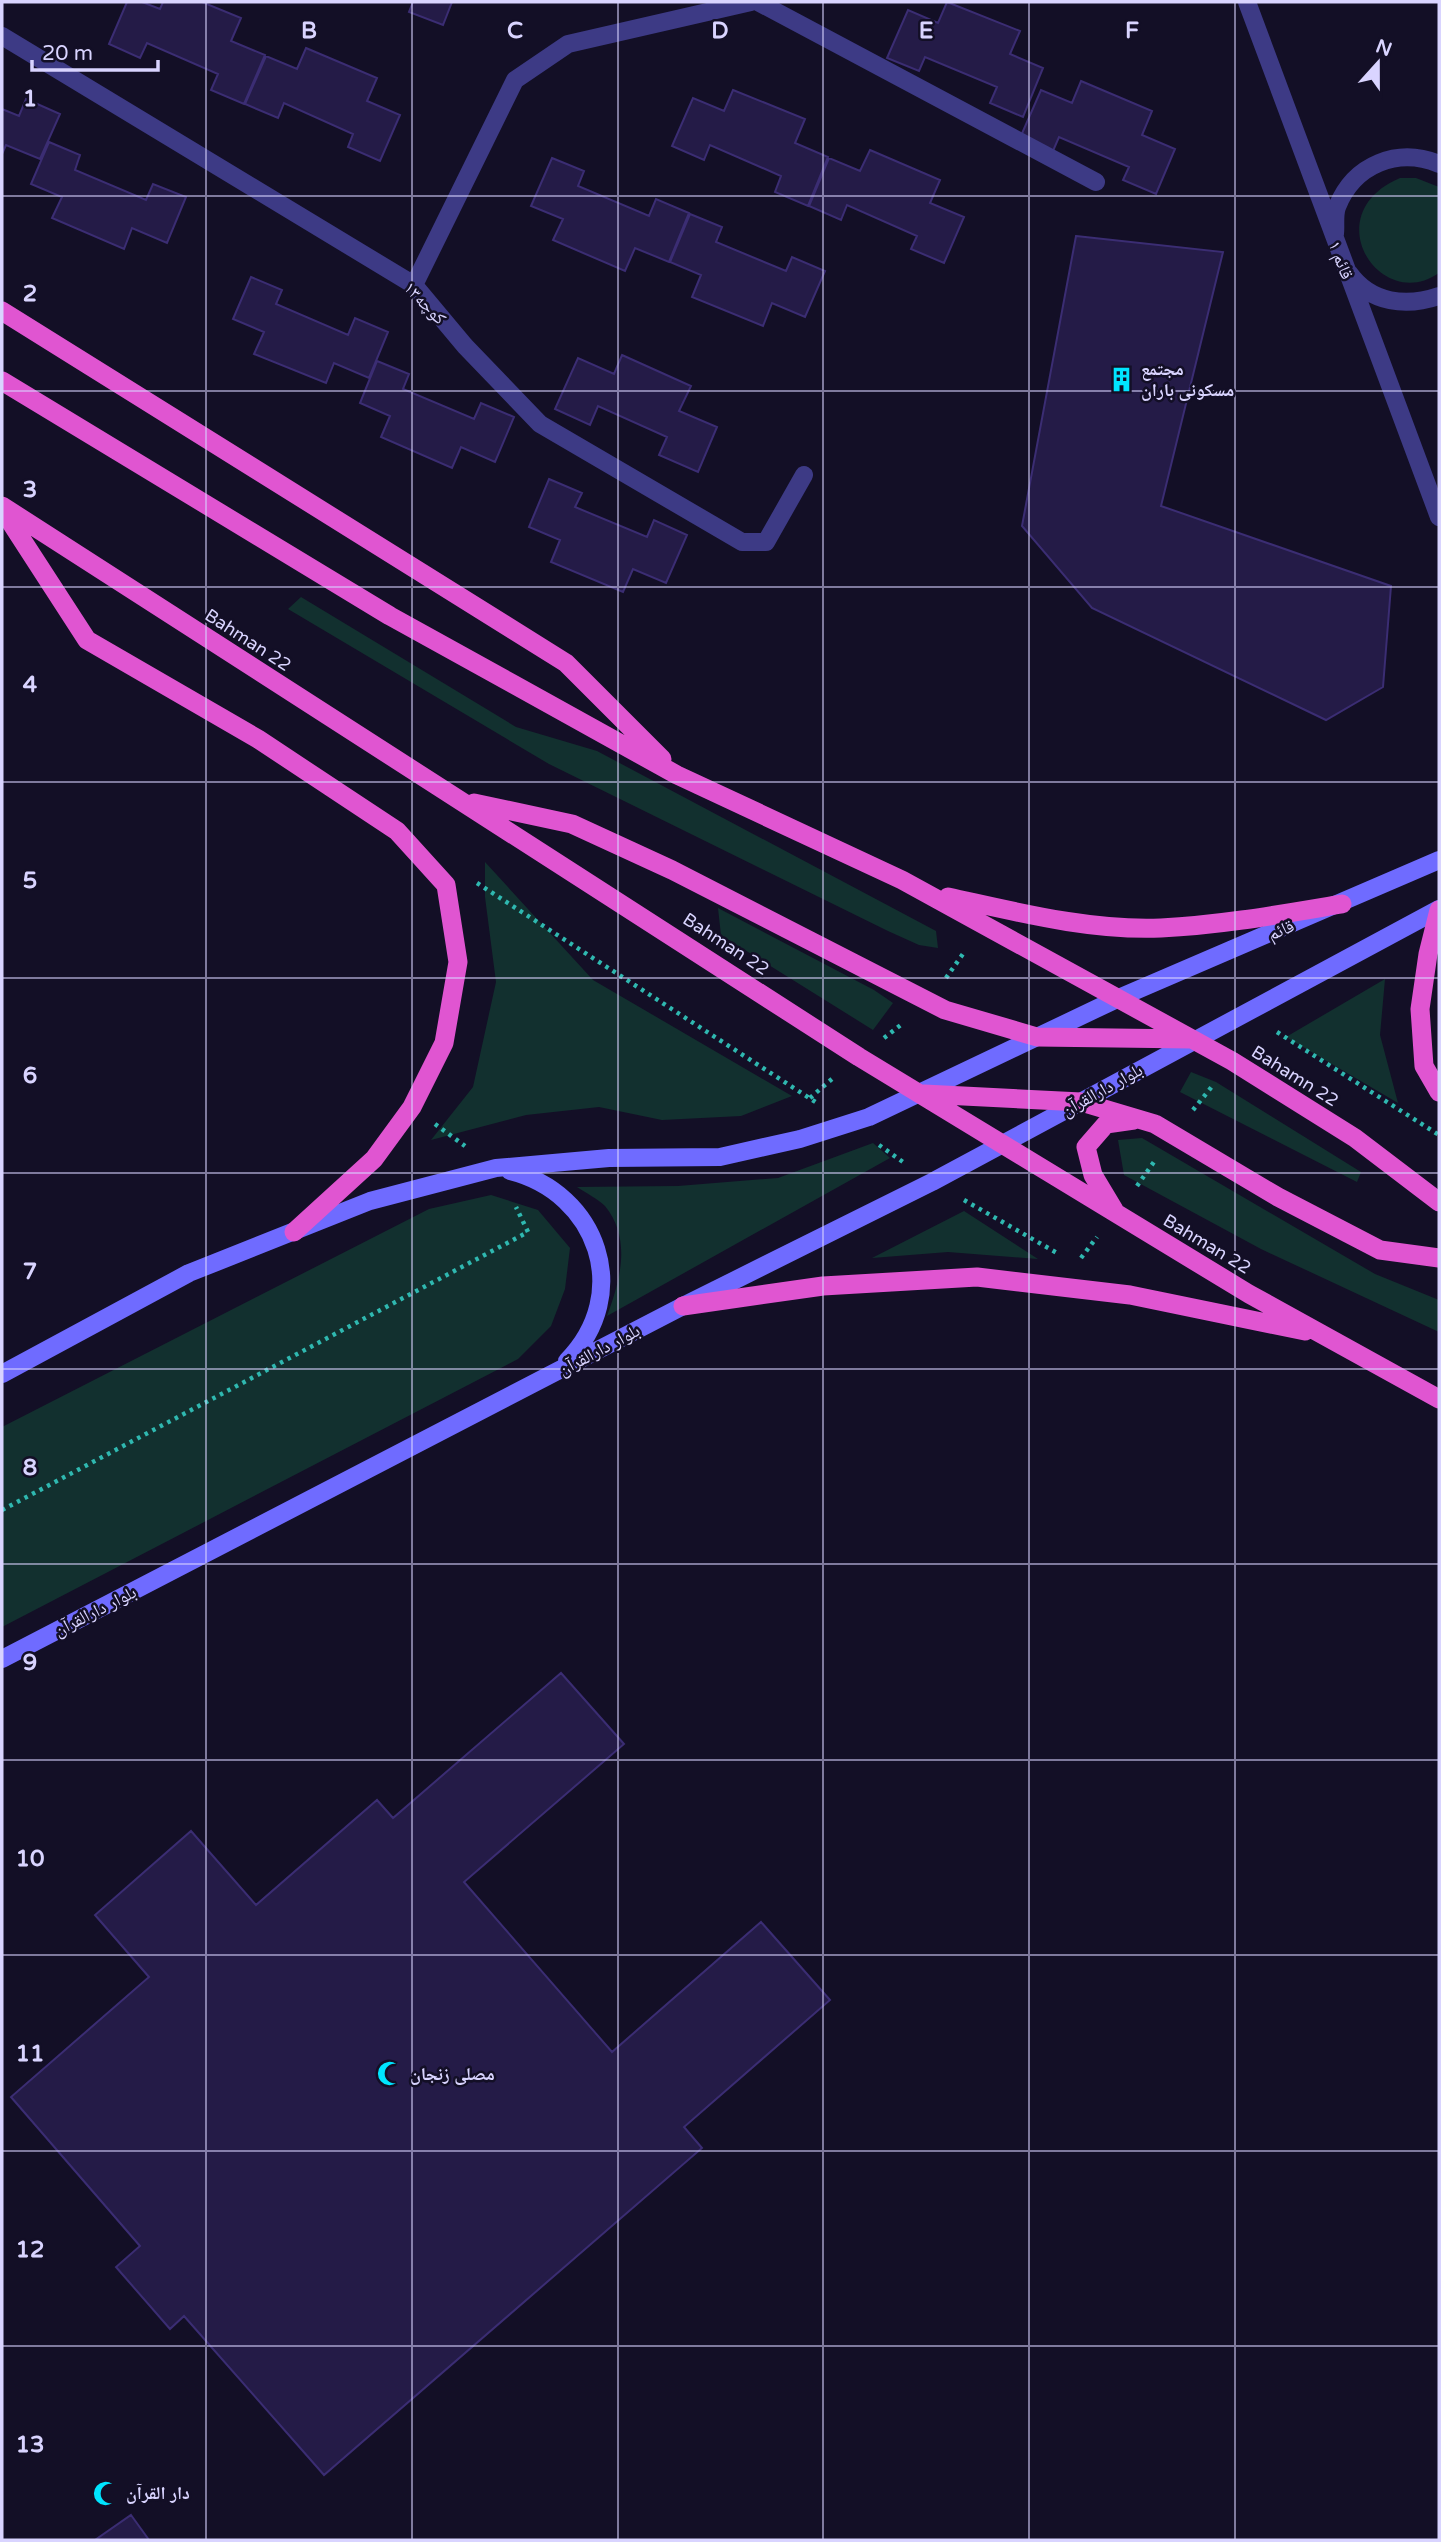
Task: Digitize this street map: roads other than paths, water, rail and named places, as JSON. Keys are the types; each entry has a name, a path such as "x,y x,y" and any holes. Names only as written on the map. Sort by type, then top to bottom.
{"highway":[{"path":"2,311 566,663 677,775"},
{"path":"2,381 390,616 677,775 926,892 1121,997"},
{"path":"2,507 87,640 258,739 397,831 446,885 458,962 444,1043 412,1107 374,1159 294,1232"},
{"name":"Bahman 22","path":"2,507 919,1094 1116,1213 1439,1399"},
{"path":"456,799 572,824 672,870 945,1010 1037,1037 1194,1040"},
{"path":"926,892 1063,921 1158,928 1246,919 1342,904"},
{"path":"1439,910 1427,954 1420,1009 1424,1066 1439,1092"},
{"name":"Bahamn 22","path":"1121,997 1355,1138 1439,1202"},
{"path":"919,1094 1081,1102 1155,1124 1278,1197 1380,1250 1439,1258"},
{"path":"1116,1213 1093,1175 1086,1147 1106,1125 1138,1119"},
{"path":"683,1306 823,1286 977,1278 1130,1295 1324,1335"}],"main road":[{"name":"قائم","path":"1121,997 1439,860"},
{"path":"1194,1040 1439,910"},
{"path":"2,1374 189,1273 370,1201 496,1168 609,1158 720,1157 800,1139 849,1124 919,1094 1121,997"},
{"name":"بلوار دارالقرآن","path":"2,1659 683,1306 932,1182 1194,1040"},
{"path":"496,1168 535,1177 568,1199 591,1231 595,1244 602,1269 599,1308 583,1345 555,1373"}],"street":[{"path":"414,285 515,80 568,44 751,2"},
{"path":"758,2 1096,182"},
{"name":"قائم ۱","path":"1247,2 1335,245 1439,517"},
{"name":"کوچه۱۳","path":"2,36 414,285 465,346 540,424 742,541 766,542 804,475"},
{"path":"1439,164 1420,156 1384,160 1354,178 1336,209 1335,245 1350,277 1380,298 1415,304 1439,296"}],"place":[{"name":"مجتمع مسکونی باران","path":"1121,379"},
{"name":"مصلی زنجان","path":"390,2074"},
{"name":"دار القرآن","path":"106,2493"}]}
